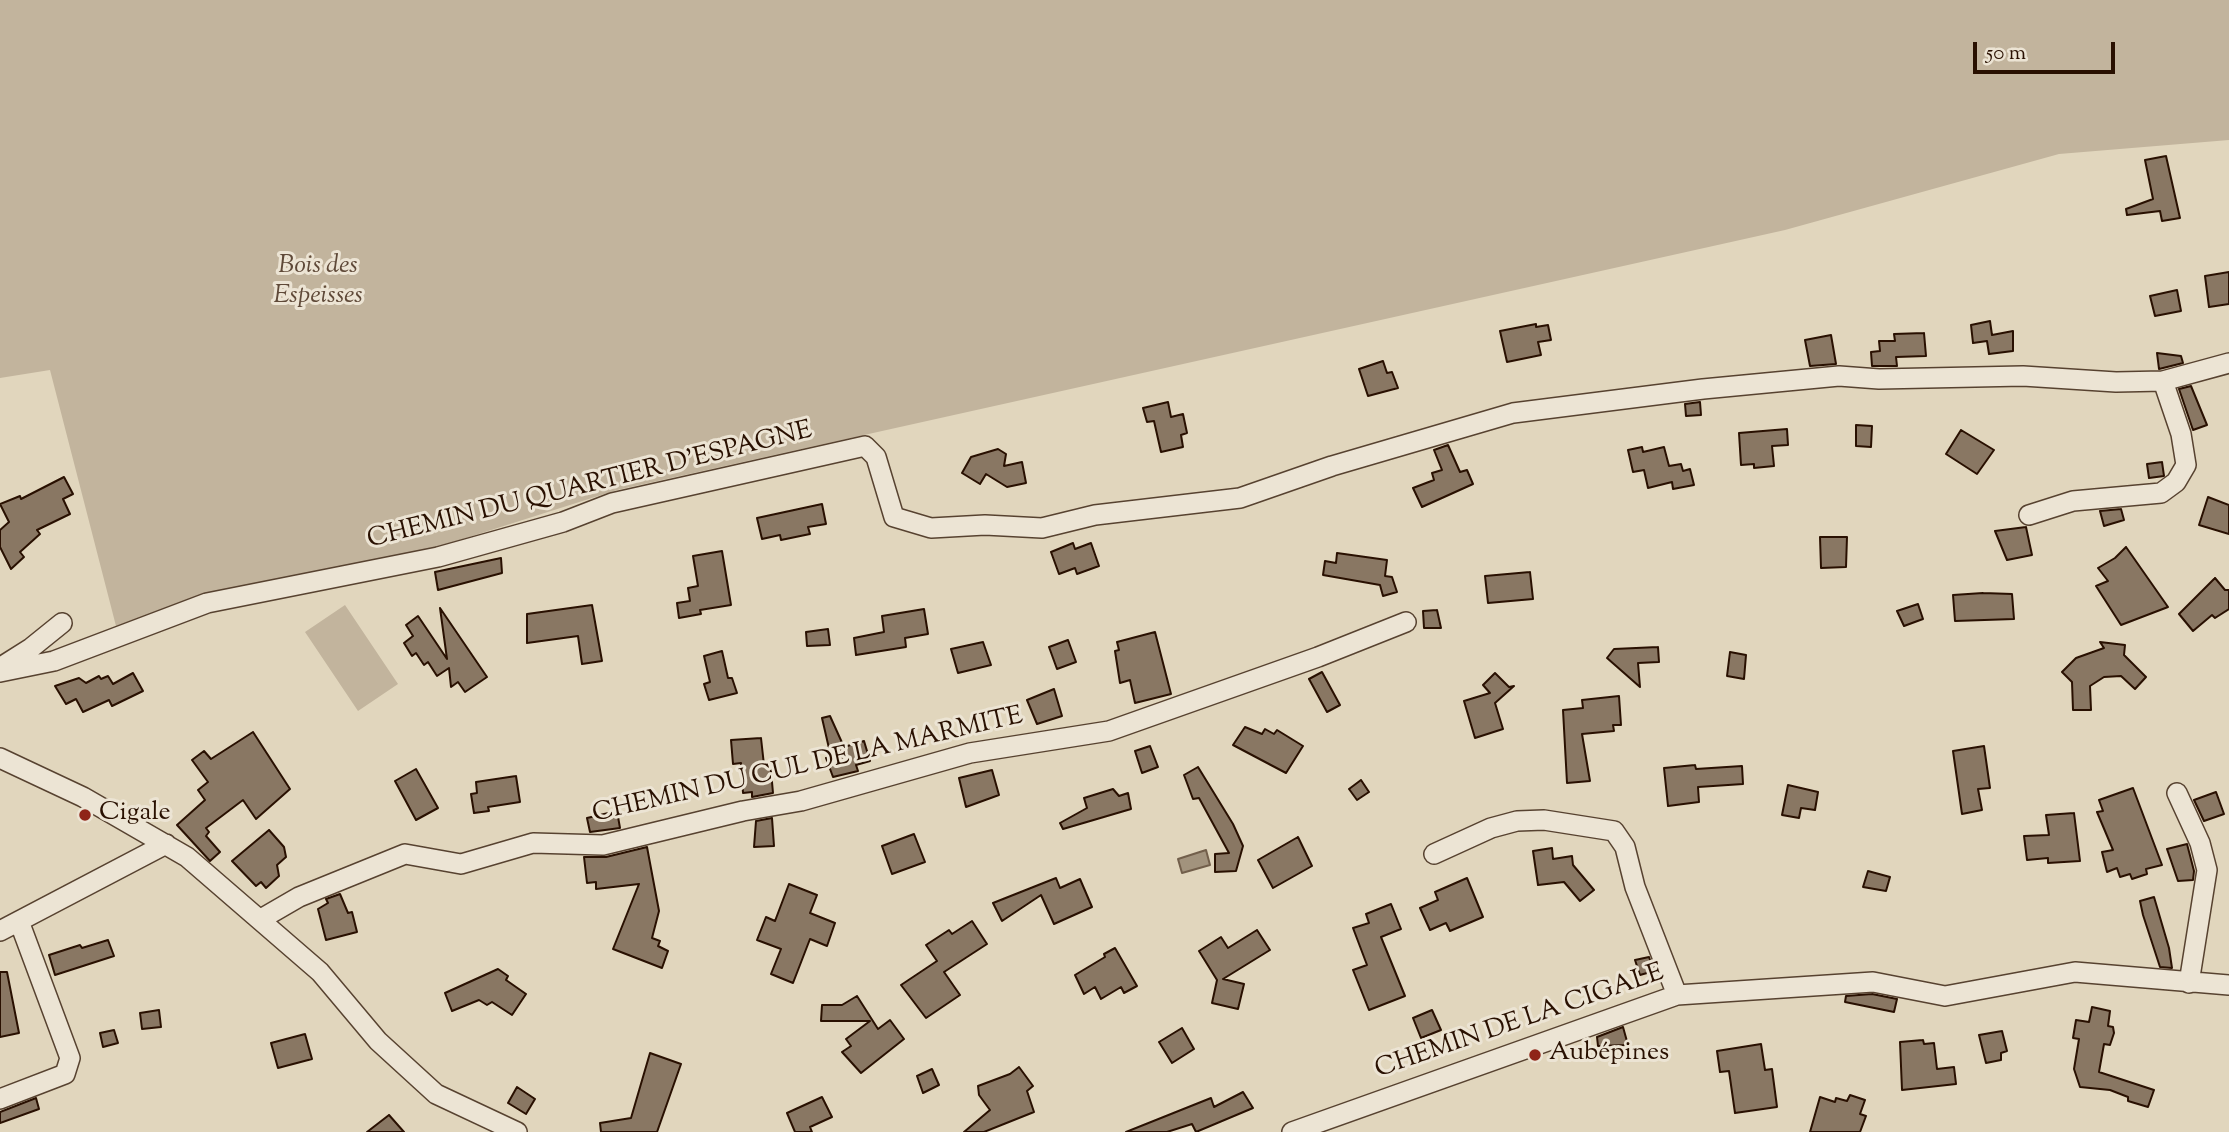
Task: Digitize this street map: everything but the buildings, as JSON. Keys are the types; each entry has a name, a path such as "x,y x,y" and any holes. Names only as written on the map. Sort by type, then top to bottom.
{"street":[{"name":"CHEMIN DU QUARTIER D'ESPAGNE","path":"0,670 54,661 207,603 438,557 563,522 612,503 865,446 876,457 894,517 931,528 985,524 1042,528 1095,515 1240,498 1332,466 1513,413 1703,389 1839,376 1879,379 2023,376 2116,383 2163,381 2229,363"},
{"path":"2029,515 2073,501 2161,493 2176,482 2186,465 2181,434 2163,381"},
{"name":"CHEMIN DU CUL DE LA MARMITE","path":"261,919 299,897 405,854 461,864 533,842 603,845 743,811 802,801 970,753 1109,731 1318,657 1406,622"},
{"path":"0,670 62,623"},
{"path":"0,758 83,797 187,857 320,972 378,1041 436,1094 517,1132"},
{"path":"2177,793 2200,843 2207,870 2189,982"},
{"path":"1434,854 1491,828 1517,821 1544,820 1614,831 1625,847 1635,887 1677,995"},
{"path":"0,931 166,844"},
{"path":"0,1099 65,1074 71,1058 19,921"},
{"name":"CHEMIN DE LA CIGALE","path":"1292,1132 1677,995 1873,982 1945,996 2074,972 2229,985"}],"green space":[{"name":"Bois des Espeisses","path":"0,0 2229,0 2229,140 2059,154 1785,230 617,490 444,545 208,594 116,626 50,370 0,378"},
{"path":"345,605 398,684 358,711 305,632"}],"shaded area":[{"path":"1206,850 1210,865 1182,873 1178,859"}],"place":[{"name":"Cigale","path":"85,815"},
{"name":"Aubépines","path":"1535,1055"}]}
